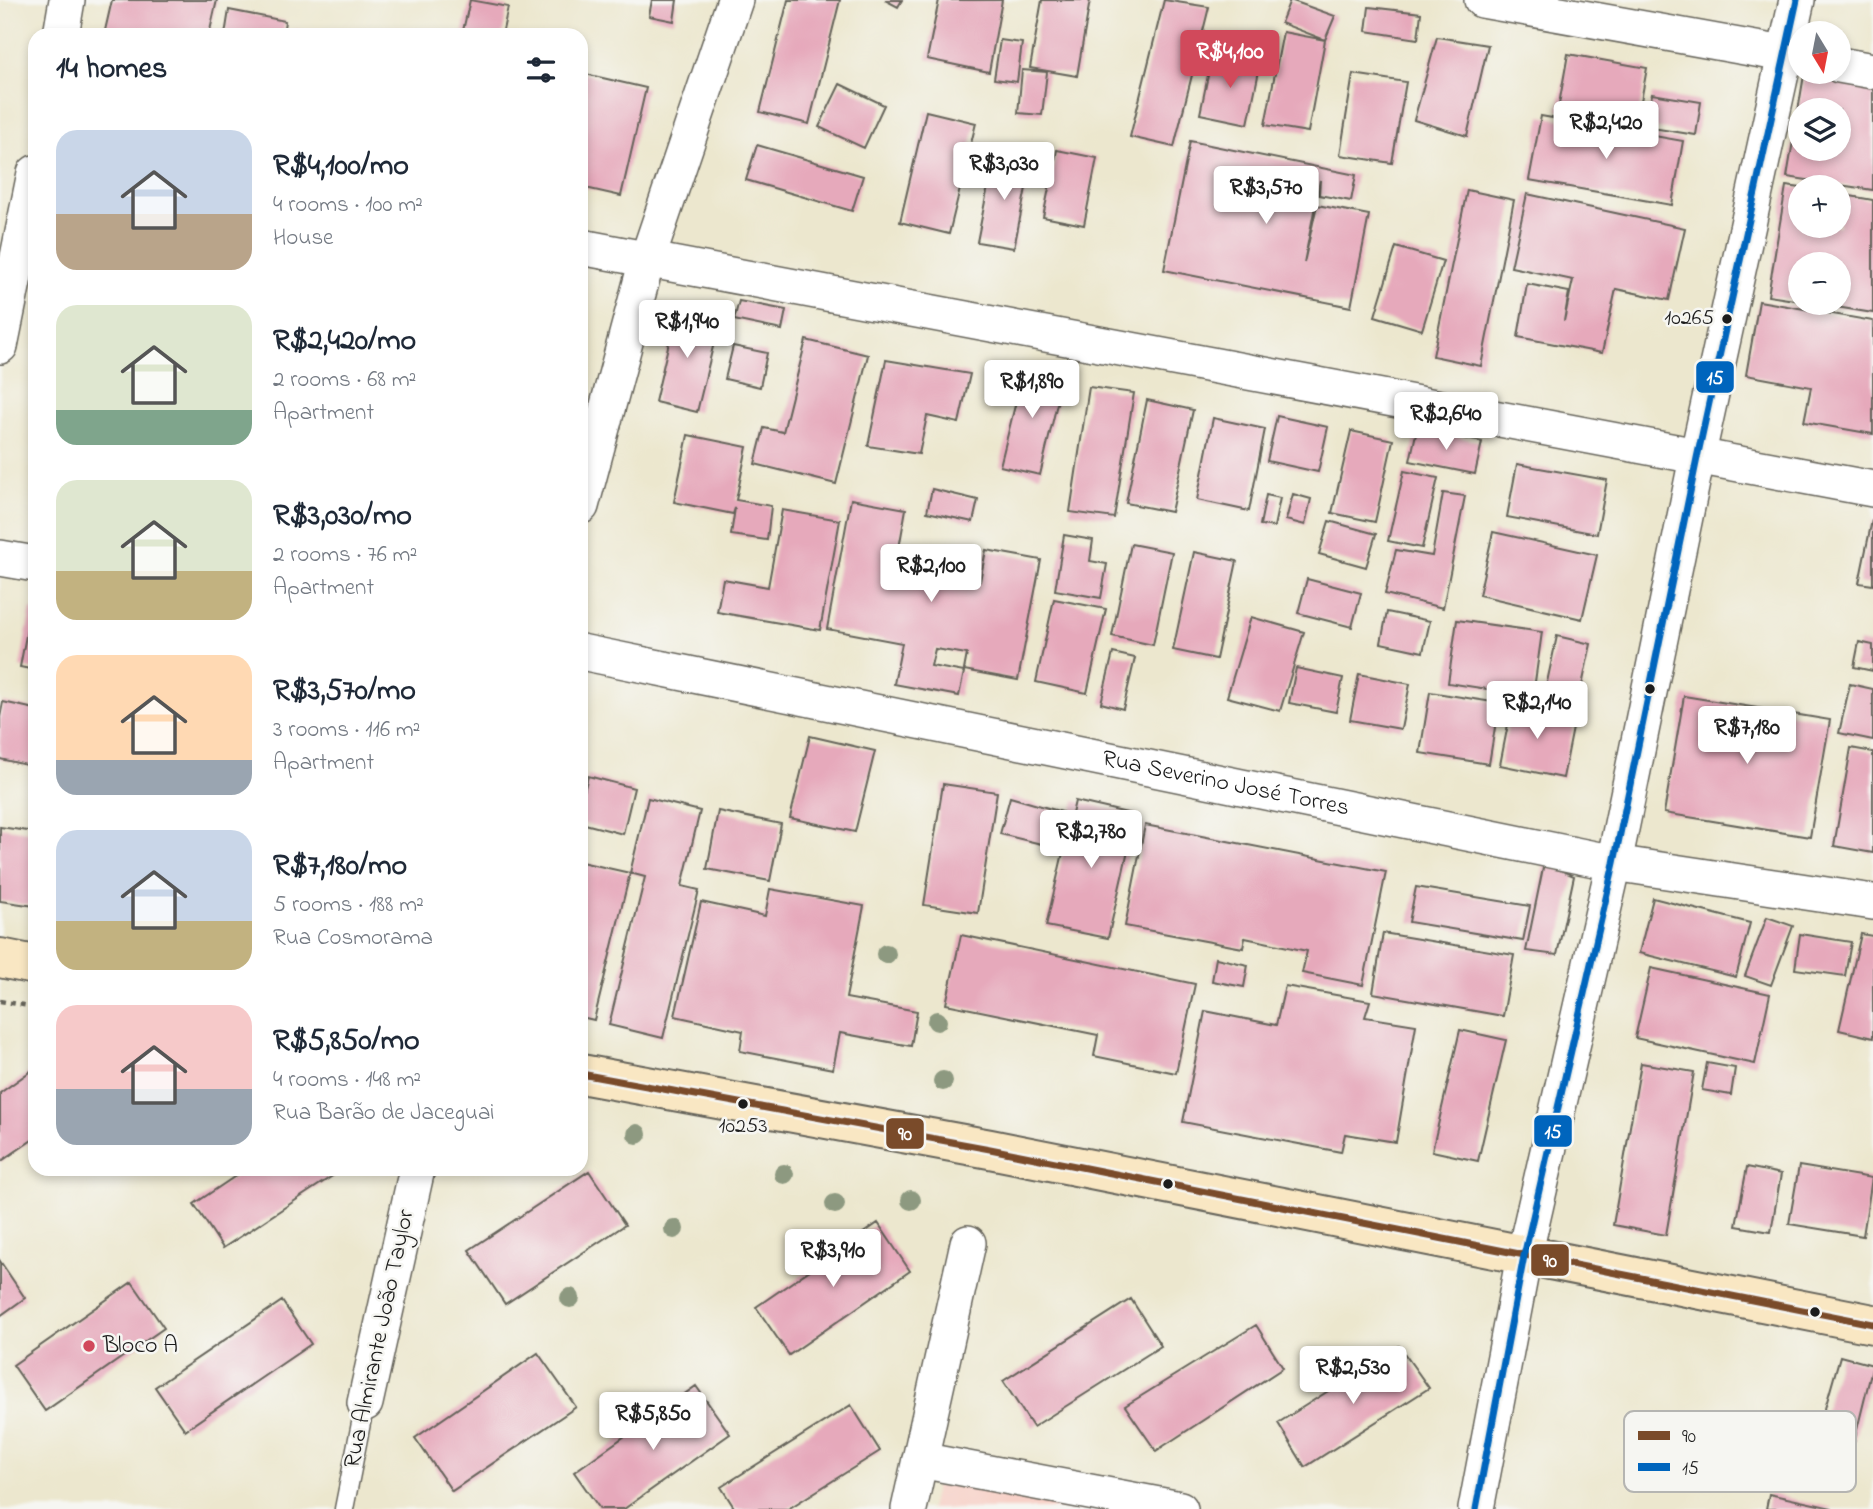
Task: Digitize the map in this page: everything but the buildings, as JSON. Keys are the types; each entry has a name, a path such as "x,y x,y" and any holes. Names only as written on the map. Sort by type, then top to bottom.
{"main road":[{"path":"0,958 28,964"},
{"path":"588,1075 1004,1151 1873,1324"}],"street":[{"path":"62,28 67,0"},
{"path":"588,480 647,260 735,0"},
{"path":"1482,0 1788,54"},
{"path":"1795,21 1797,0"},
{"path":"1852,67 1873,71"},
{"path":"1476,1509 1524,1256 1614,863 1697,458 1788,76"},
{"path":"0,346 28,208"},
{"path":"588,248 1873,489"},
{"path":"0,558 28,563"},
{"name":"Rua Severino José Torres","path":"588,653 1614,863 1873,902"},
{"name":"Rua Almirante João Taylor","path":"365,1403 415,1176"},
{"path":"909,1509 968,1243"},
{"path":"920,1460 1180,1509"}],"lane":[{"name":"Rua Almirante João Taylor","path":"344,1509 365,1403"}],"path":[{"path":"0,1001 28,1006"}],"shaded area":[{"path":"939,1473 1128,1509 930,1509"}],"transit line":[{"name":"15","path":"1476,1509 1524,1256 1614,863 1697,458 1797,0"},
{"name":"90","path":"588,1075 990,1149 1873,1324"}],"place":[{"name":"10265","path":"1727,319"},
{"name":"10253","path":"743,1104"},
{"name":"Bloco A","path":"89,1346"}]}
